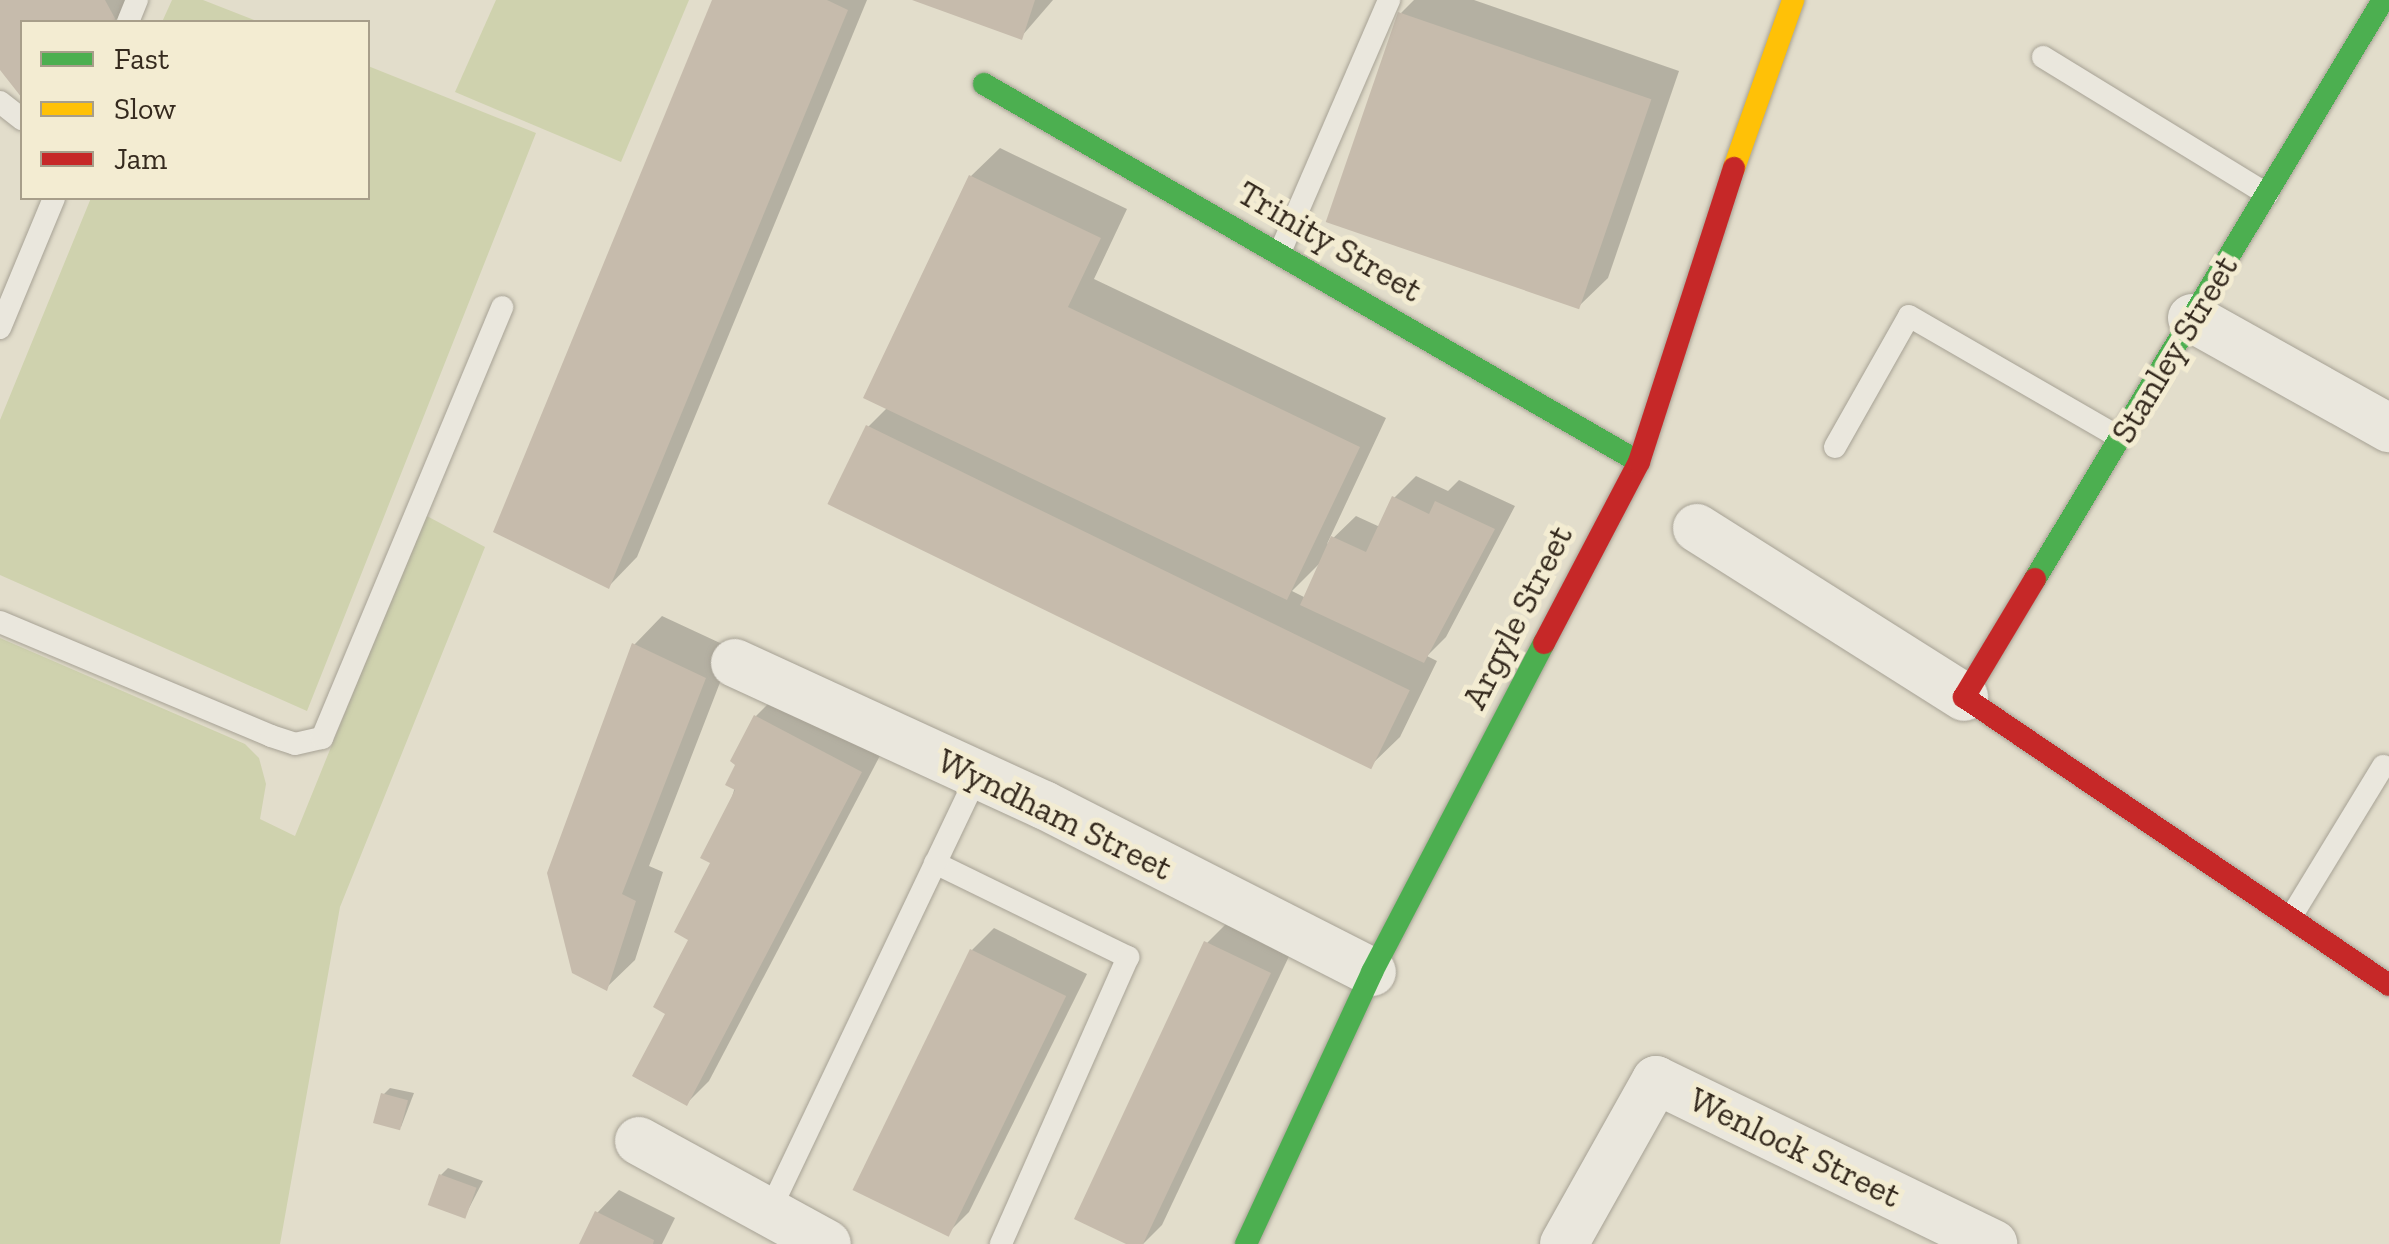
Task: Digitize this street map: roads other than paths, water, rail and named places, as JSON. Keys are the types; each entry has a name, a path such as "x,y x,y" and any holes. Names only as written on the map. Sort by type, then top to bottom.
{"street":[{"name":"Stanley Street","path":"1964,697 2378,2"},
{"name":"Argyle Street","path":"1246,1244 1372,972 1638,462 1782,3"},
{"name":"Trinity Street","path":"984,84 1638,462"},
{"path":"2192,318 2389,428"},
{"path":"1697,528 1964,697 2389,985"},
{"name":"Wyndham Street","path":"734,664 977,775 1372,972"},
{"name":"Wenlock Street","path":"1564,1244 1656,1080 1993,1244"},
{"path":"639,1141 827,1244"}],"lane":[{"path":"1280,252 1389,0"},
{"path":"2044,58 2267,194"},
{"path":"0,102 20,117"},
{"path":"0,328 10,280 53,200"},
{"path":"0,622 271,736 295,744 322,738 502,307"},
{"path":"1835,447 1910,316 2120,438"},
{"path":"2292,917 2383,766"},
{"path":"768,1212 977,775"},
{"path":"935,863 1128,957 1000,1244"}]}
